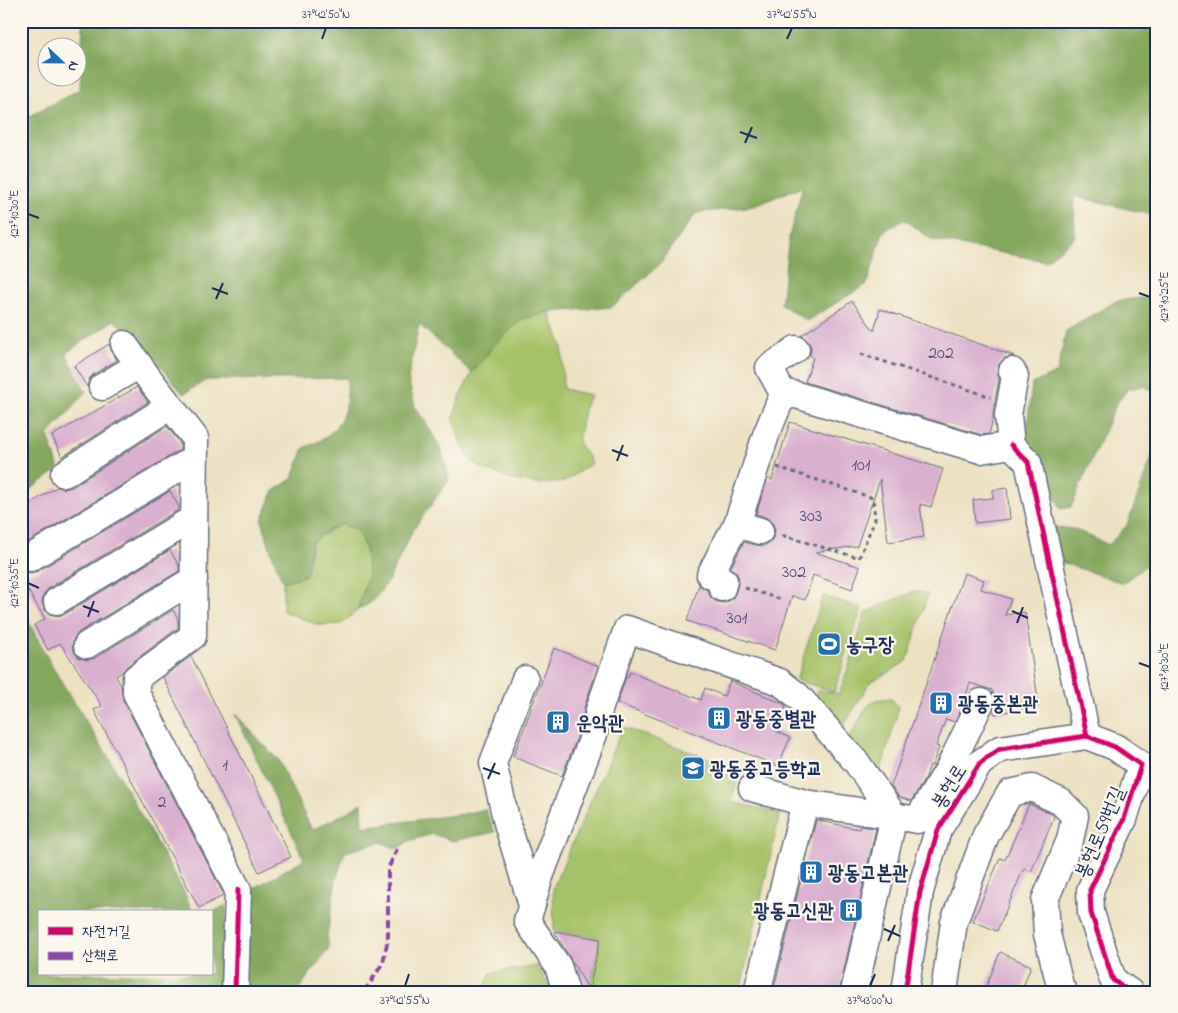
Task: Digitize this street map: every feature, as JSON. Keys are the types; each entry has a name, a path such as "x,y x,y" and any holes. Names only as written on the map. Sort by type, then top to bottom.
{"street":[{"path":"124,344 195,438 193,636 136,678 136,693 238,890 235,992"},
{"path":"785,397 769,368 796,349"},
{"path":"102,387 140,365"},
{"path":"1012,371 1015,376 1008,415 1011,445 1028,462 1087,736"},
{"path":"727,584 710,575 723,549 759,530 758,461 766,435 781,399 785,397 793,394 840,405 981,450 1011,445"},
{"path":"64,474 170,406"},
{"path":"30,558 194,459"},
{"path":"58,602 194,518"},
{"path":"87,645 194,579"},
{"path":"566,992 558,966 527,921 539,879 594,734 599,710 627,629 780,682 798,696 857,763 894,816 854,992"},
{"path":"525,680 493,763 507,823 532,905"},
{"path":"752,788 805,803 917,820 948,770 981,702"},
{"name":"봉현로","path":"905,992 920,892 938,830 980,763 1000,749 1087,736"},
{"name":"봉현로59번길","path":"1087,736 1115,747 1142,764 1124,819 1090,890 1091,913 1113,980 1130,992"},
{"name":"봉현로","path":"918,992 937,884 954,828 991,768 1022,746"},
{"path":"944,992 954,922 986,835 1010,793 1032,788 1061,802 1075,816 1070,840 1045,900 1047,934 1061,989 1064,992"},
{"path":"757,992 805,803"}],"path":[{"path":"861,354 1010,403"},
{"path":"758,461 873,498 875,519 859,558 759,530"},
{"path":"727,584 784,600"}],"green space":[{"path":"83,21 1157,21 1157,216 1074,196 1075,237 1046,261 932,240 904,219 883,232 867,284 807,321 781,304 789,237 803,186 754,206 696,213 661,263 612,307 549,312 522,319 496,343 472,373 419,324 408,379 415,407 427,424 442,452 449,480 413,530 388,581 373,601 358,610 368,574 365,548 357,530 341,524 329,530 312,542 306,575 283,582 262,521 273,492 293,478 304,448 326,437 338,424 346,403 347,378 207,380 183,394 154,357 114,320 66,353 86,392 48,435 59,469 21,496 21,121 80,88 88,88 88,38 82,38"},
{"path":"1157,296 1157,558 1123,583 1061,562 1053,527 1074,529 1109,545 1127,525 1153,454 1156,392 1143,386 1128,389 1116,404 1071,507 1061,509 1026,438 1032,384 1057,372 1066,331 1116,301"},
{"path":"549,312 562,346 563,389 591,395 585,405 578,442 592,463 564,482 540,484 509,479 477,466 470,459 460,442 453,418 462,392 472,373 496,343 522,319"},
{"path":"342,524 357,530 365,548 368,574 358,610 341,624 318,625 283,611 283,582 306,575 312,542 329,530"},
{"path":"916,591 928,594 907,661 870,682 840,732 811,705 817,690 839,694 865,613"},
{"name":"농구장","path":"823,596 862,608 834,692 796,680"},
{"path":"21,608 53,668 107,755 184,892 192,910 38,910 38,976 212,976 212,912 226,905 224,992 21,992"},
{"path":"891,698 898,707 896,719 877,782 845,745 867,707 875,700"},
{"path":"235,714 278,760 312,830 362,803 363,827 463,814 485,809 495,832 453,841 432,834 409,841 397,849 381,842 345,852 336,880 327,936 329,948 298,990 294,992 242,992 243,895 304,859"},
{"path":"623,727 741,770 731,802 780,813 740,992 589,992 600,939 554,931 553,888"},
{"path":"537,966 553,992 482,992 491,973"}],"building":[{"path":"852,301 874,331 880,309 1014,356 1005,358 999,364 997,372 999,379 989,434 982,435 805,382 813,358 810,355 811,347 802,335"},
{"path":"109,344 117,360 94,374 89,379 87,387 74,366"},
{"path":"137,387 148,402 62,457 52,436"},
{"path":"790,422 943,469 931,507 920,504 924,537 888,542 880,479 857,546 815,552 860,567 852,589 813,575 805,600 792,596 775,650 687,621 699,585 707,590 711,598 717,602 725,603 732,599 736,592 739,578 731,568 744,542 763,546 770,542 774,536 775,528 771,521 756,514 768,478 772,480"},
{"path":"167,426 180,443 180,450 21,546 21,509 57,487 64,489 72,487"},
{"path":"1007,488 1010,519 975,523 973,500 993,498 993,490"},
{"path":"170,491 179,509 49,588 44,594 42,602 44,609 49,614 58,616 65,614 170,550 179,566 179,571 79,632 74,638 72,646 79,658 88,660 95,658 173,610 178,619 178,628 116,676 121,686 123,700 223,893 223,896 199,908 94,710 102,706 60,643 48,650 34,625 45,619 21,579 21,570 30,573 38,571"},
{"name":"광동중본관","path":"964,573 984,580 981,589 1011,599 1005,615 1025,612 1039,706 994,714 996,700 992,690 970,683 955,722 946,719 936,746 939,747 932,766 930,765 926,777 911,801 899,797 891,786"},
{"name":"운악관","path":"554,648 598,666 585,705 580,730 562,776 513,757"},
{"path":"191,656 291,857 259,872 163,677"},
{"name":"광동중별관","path":"630,672 701,700 705,688 724,696 730,681 784,704 786,706 776,731 790,738 778,766 617,703 626,677 628,677"},
{"path":"1029,804 1052,814 1054,817 1031,872 1024,868 997,931 973,921 1000,858 1005,860"},
{"path":"816,820 859,829 860,826 876,828 839,992 773,992"},
{"path":"554,931 600,939 589,990 570,958"},
{"path":"1000,952 1031,966 1021,992 984,992"}],"marked path":[{"path":"364,992 383,963 388,939 388,869 397,849"}],"cycle path":[{"path":"1011,445 1028,462 1087,736"},
{"path":"905,992 920,892 938,830 980,763 1000,749 1087,736 1115,747 1141,765 1124,819 1090,890 1091,913 1113,980 1130,992"},
{"path":"235,992 238,890"}],"place":[{"name":"농구장","path":"829,644"},
{"name":"광동중본관","path":"941,703"},
{"name":"광동중별관","path":"719,718"},
{"name":"운악관","path":"558,722"},
{"name":"광동중고등학교","path":"693,768"},
{"name":"광동고본관","path":"811,872"},
{"name":"광동고신관","path":"851,910"}]}
